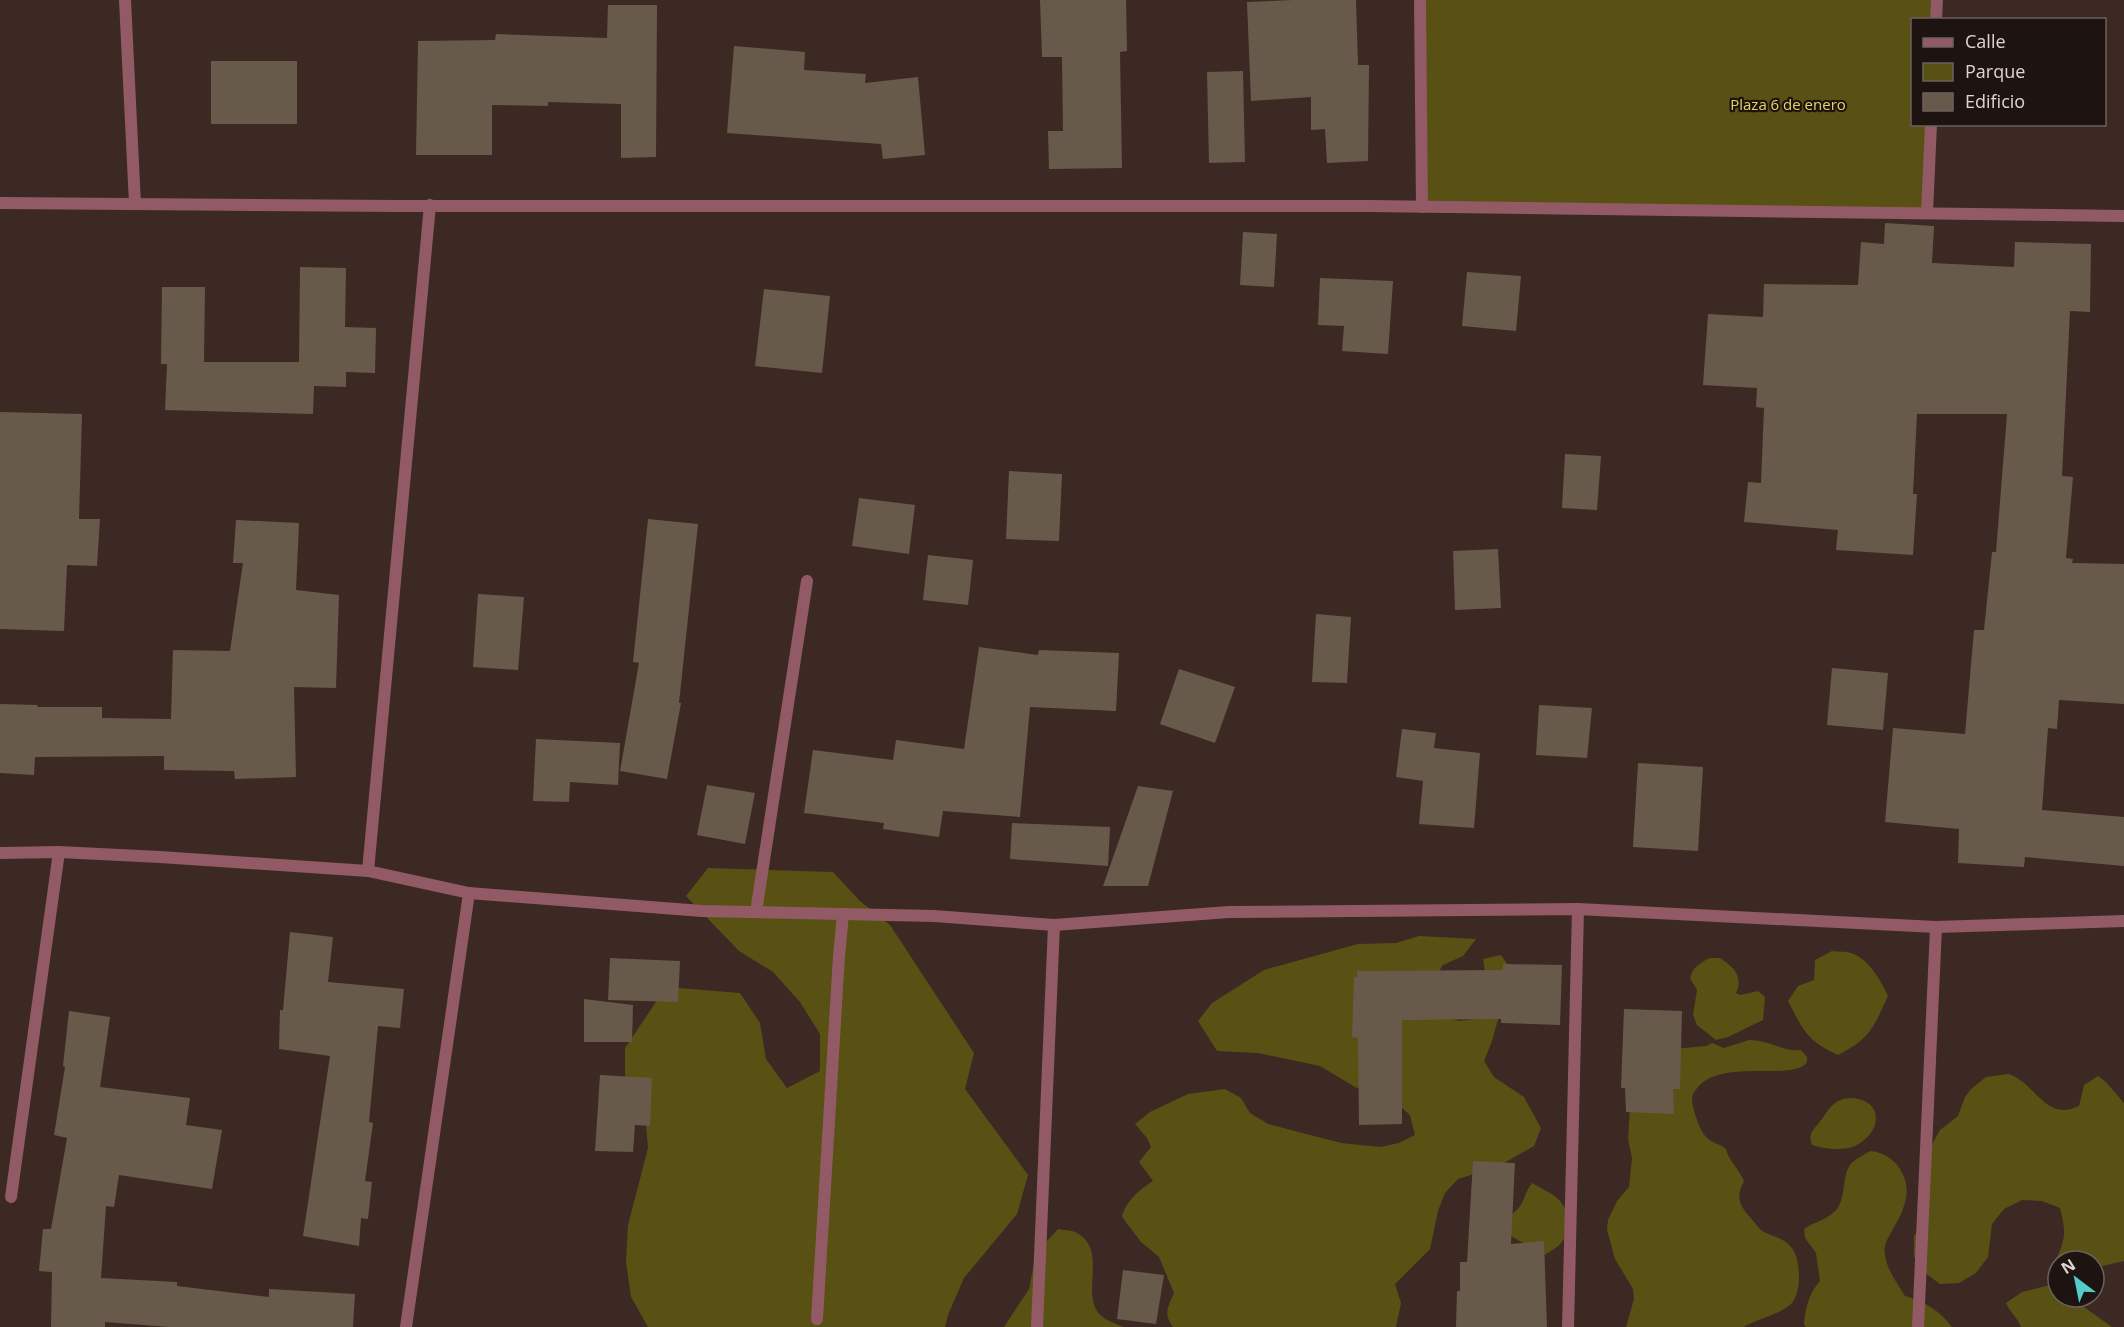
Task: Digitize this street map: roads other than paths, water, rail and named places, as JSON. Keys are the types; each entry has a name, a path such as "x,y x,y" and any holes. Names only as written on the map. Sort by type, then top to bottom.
{"street":[{"path":"125,0 135,204"},
{"path":"1420,0 1422,207"},
{"path":"1936,18 1937,0"},
{"path":"1927,213 1931,126"},
{"path":"0,203 1422,207 2124,216"},
{"path":"368,871 430,206"},
{"path":"756,912 807,580"},
{"path":"11,1197 59,852"},
{"path":"0,853 59,852 160,856 368,871 469,893 702,911 934,916 1054,925 1229,912 1578,909 1936,927 2124,921"},
{"path":"406,1327 469,893"},
{"path":"1568,1327 1578,909"},
{"path":"818,1319 837,979 843,914"},
{"path":"1037,1327 1054,925"},
{"path":"1918,1327 1936,927"}],"park label":[{"name":"Plaza 6 de enero","path":"1788,105"}]}
